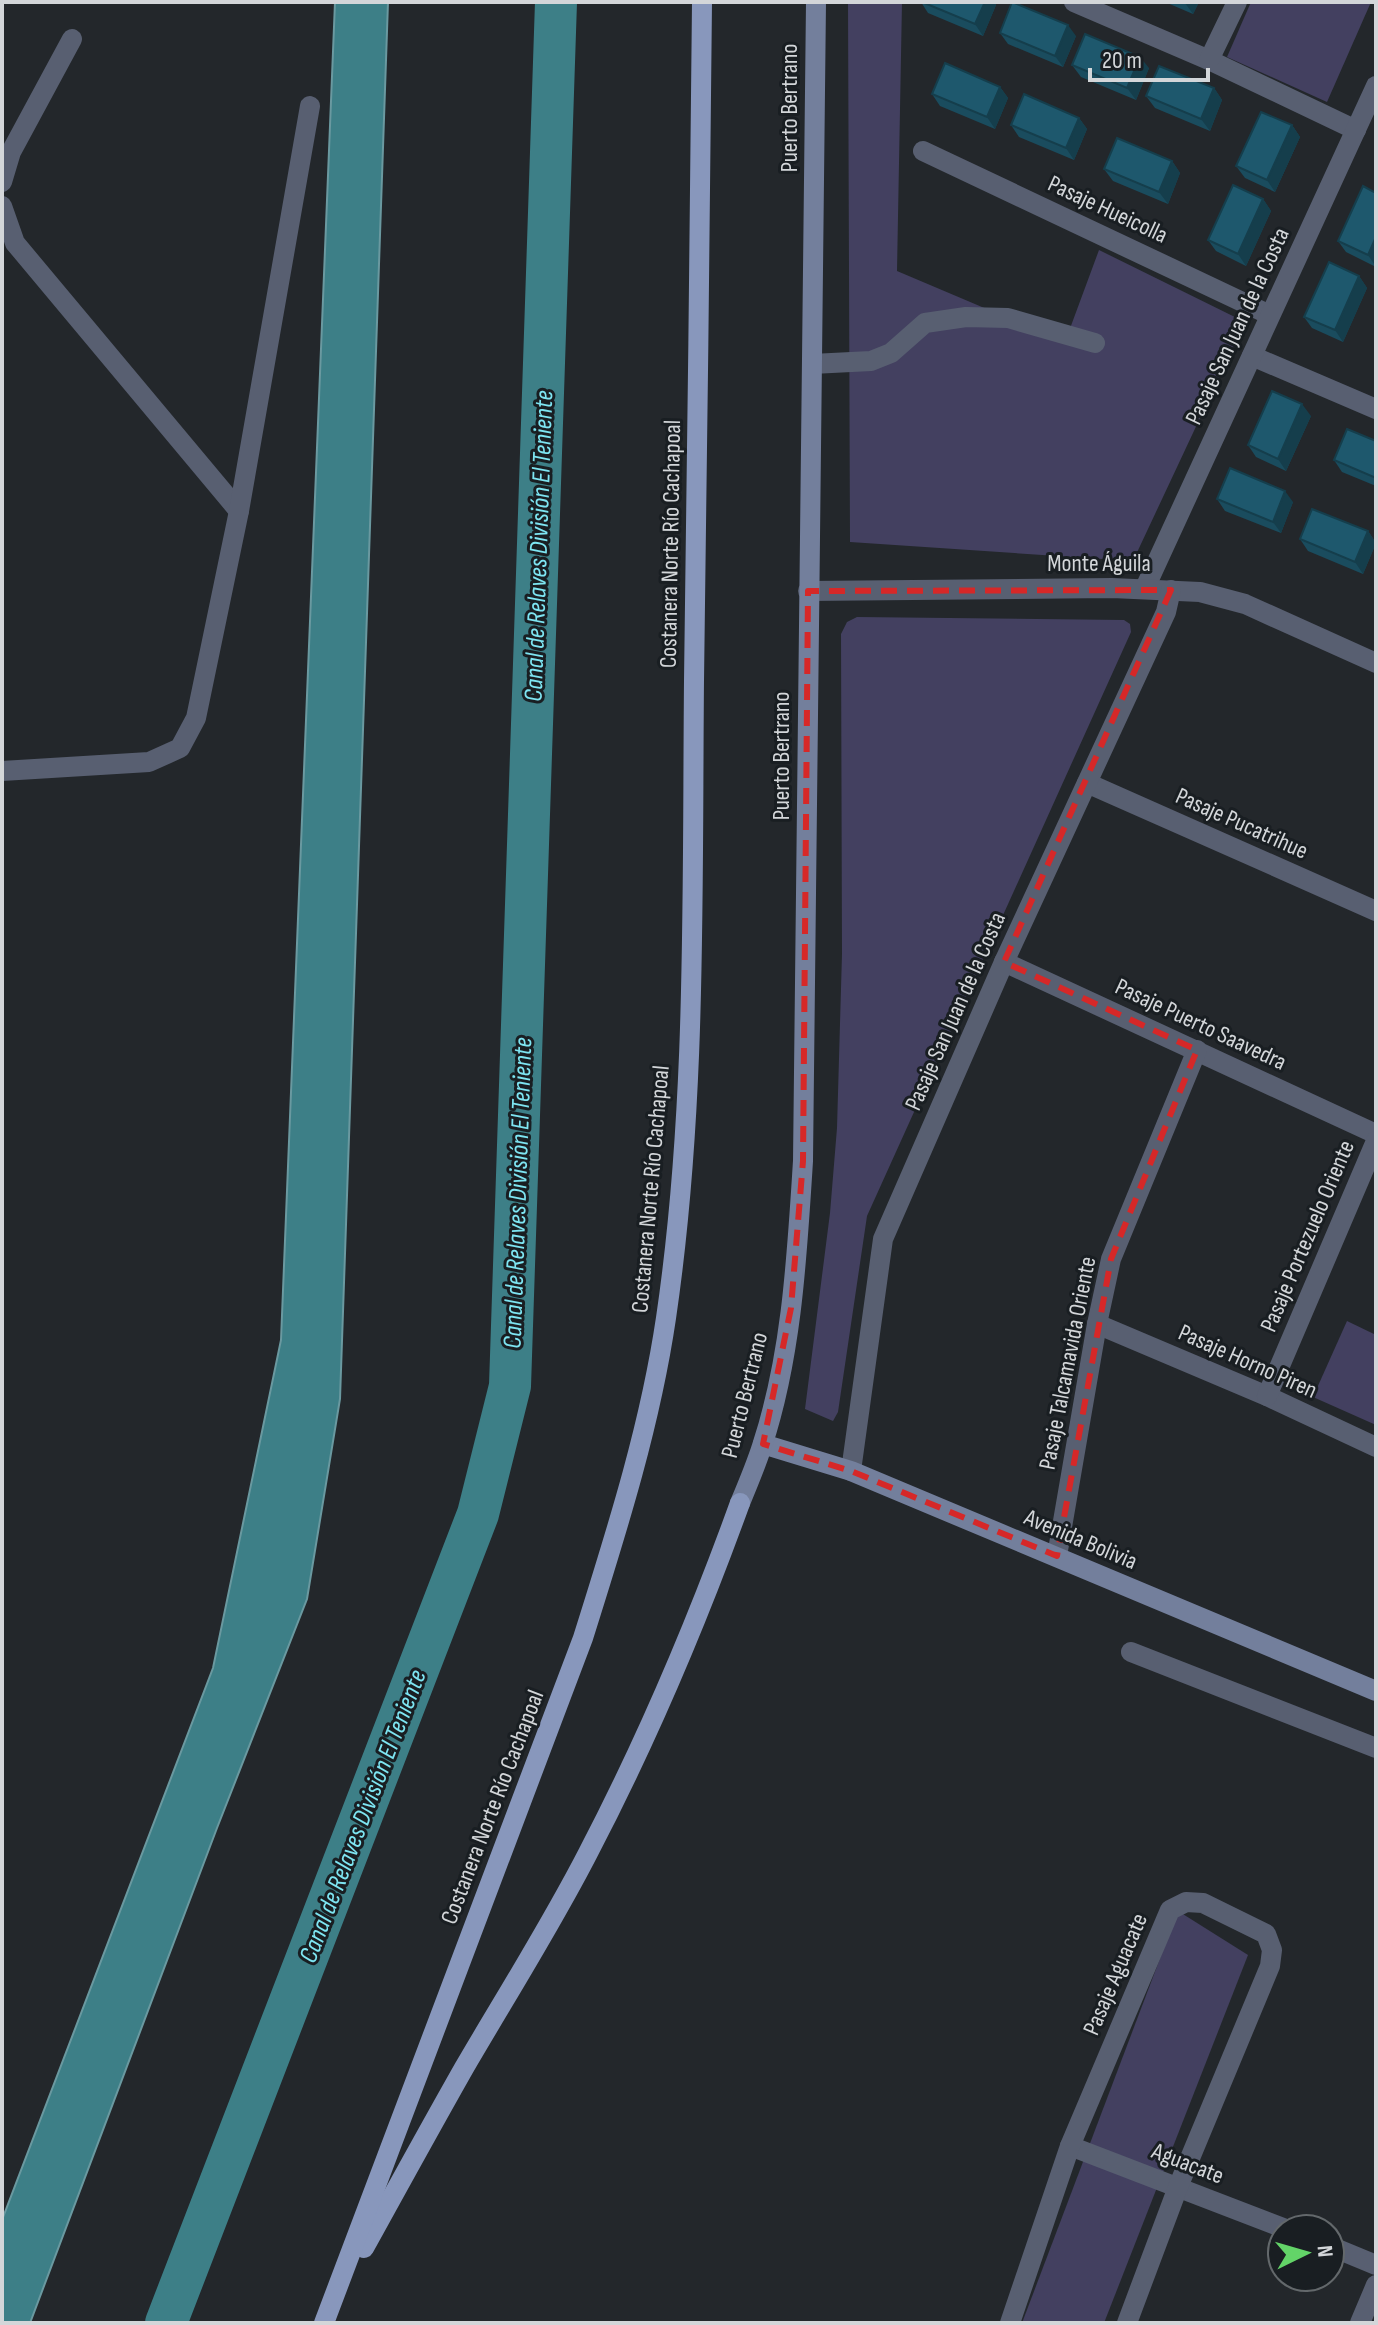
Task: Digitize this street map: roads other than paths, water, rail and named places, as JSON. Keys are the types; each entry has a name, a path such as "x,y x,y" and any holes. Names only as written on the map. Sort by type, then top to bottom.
{"main road":[{"name":"Costanera Norte Río Cachapoal","path":"326,2317 583,1638 613,1544 648,1413 666,1320 684,1152 689,1019 702,2"},
{"path":"326,2317 464,2068 590,1851 689,1637 740,1503"}],"street":[{"name":"Puerto Bertrano","path":"740,1503 763,1444 782,1363 791,1308 803,1161 816,2"},
{"path":"1074,2 1209,60 1356,130"},
{"path":"1209,60 1237,2"},
{"path":"2,182 11,152 72,39"},
{"name":"Pasaje San Juan de la Costa","path":"1145,588 1376,86"},
{"path":"2,771 149,762 180,748 196,718 239,511 310,106"},
{"name":"Pasaje Hueicolla","path":"923,151 1270,315"},
{"path":"2,206 15,243 239,511"},
{"path":"812,364 871,361 891,353 925,323 966,317 1008,318 1095,343"},
{"path":"1252,356 1376,409"},
{"name":"Monte Águila","path":"808,591 1145,588 1200,592 1245,604 1376,663"},
{"name":"Pasaje San Juan de la Costa","path":"851,1471 883,1239 1004,962 1166,612 1171,590"},
{"name":"Pasaje Pucatrihue","path":"1087,783 1376,911"},
{"name":"Pasaje Puerto Saavedra","path":"1004,962 1376,1134"},
{"name":"Pasaje Talcamavida Oriente","path":"1057,1556 1111,1259 1197,1050"},
{"name":"Pasaje Portezuelo Oriente","path":"1267,1396 1376,1141"},
{"name":"Pasaje Horno Piren","path":"1097,1324 1267,1396 1376,1447"},
{"name":"Avenida Bolivia","path":"763,1444 851,1471 1376,1691"},
{"path":"1131,1652 1376,1748"},
{"name":"Pasaje Aguacate","path":"1010,2323 1070,2146 1170,1910 1186,1902 1203,1903 1266,1934 1272,1950 1270,1966 1178,2187 1127,2323"},
{"name":"Aguacate","path":"1070,2146 1266,2221"},
{"path":"1346,2253 1376,2265"},
{"path":"1360,2323 1376,2285"}],"water":[{"path":"335,2 388,2 340,1399 307,1599 30,2323 2,2323 2,2220 213,1668 281,1340"}],"waterway":[{"name":"Canal de Relaves División El Teniente","path":"166,2323 478,1514 510,1386 556,2"}]}
